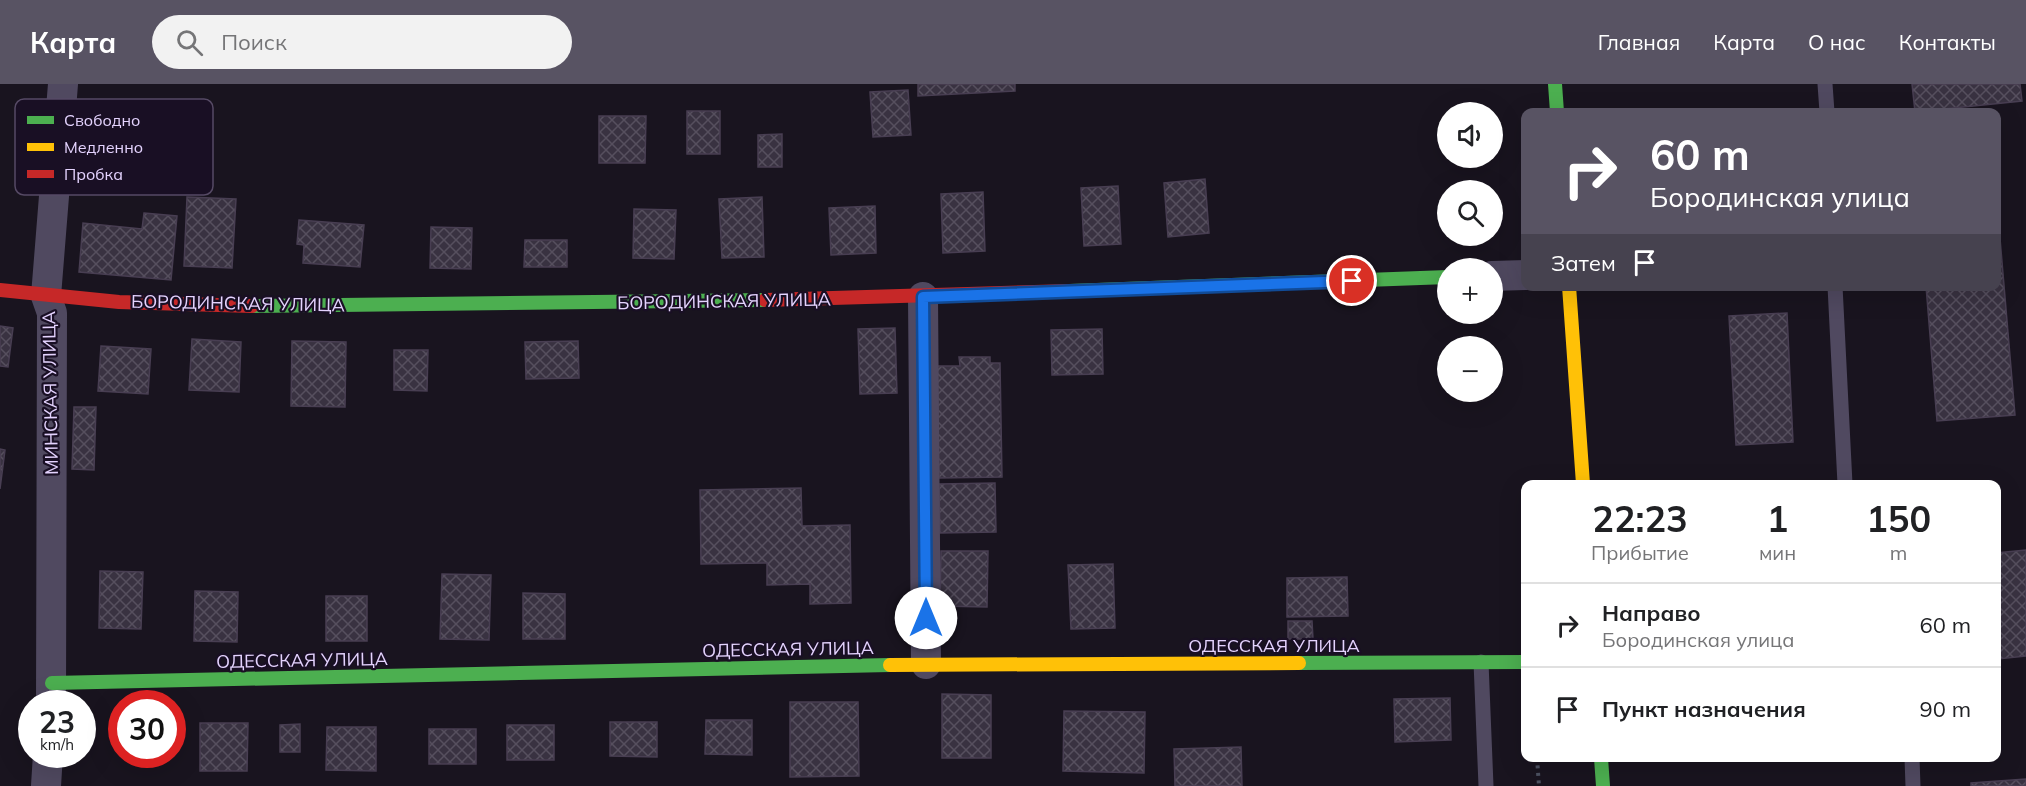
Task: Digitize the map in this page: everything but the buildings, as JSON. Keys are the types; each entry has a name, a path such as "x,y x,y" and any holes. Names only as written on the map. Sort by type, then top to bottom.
{"main road":[{"path":"1555,84 1557,108"},
{"name":"БОРОДИНСКАЯ УЛИЦА","path":"0,290 46,296 189,305 549,304 923,297 1437,277"},
{"path":"1569,291 1583,480"},
{"name":"ОДЕССКАЯ УЛИЦА","path":"96,692 926,664 1521,662"},
{"path":"1601,762 1603,786"}],"street":[{"name":"МИНСКАЯ УЛИЦА","path":"62,99 63,84"},
{"name":"МИНСКАЯ УЛИЦА","path":"51,690 52,313 46,296 54,195"},
{"path":"1503,275 1521,274"},
{"path":"923,297 926,664"},
{"path":"46,786 47,768"}],"lane":[{"path":"1825,84 1827,108"},
{"path":"1835,291 1845,480"},
{"path":"1480,662 1486,786"},
{"path":"1912,762 1913,786"}],"path":[{"path":"1538,762 1539,786"}],"traffic: fast":[{"path":"1555,84 1557,108"},
{"path":"1069,291 1437,277"},
{"path":"252,306 765,300"},
{"path":"1299,663 1521,662"},
{"path":"52,683 890,665"},
{"path":"1601,762 1603,786"}],"traffic: slow":[{"path":"1569,291 1583,480"},
{"path":"890,665 1299,663"}],"traffic: jam":[{"path":"0,290 119,302 252,306"},
{"path":"765,300 1069,291"}],"route":[{"path":"926,618 923,297 1352,281"}]}
